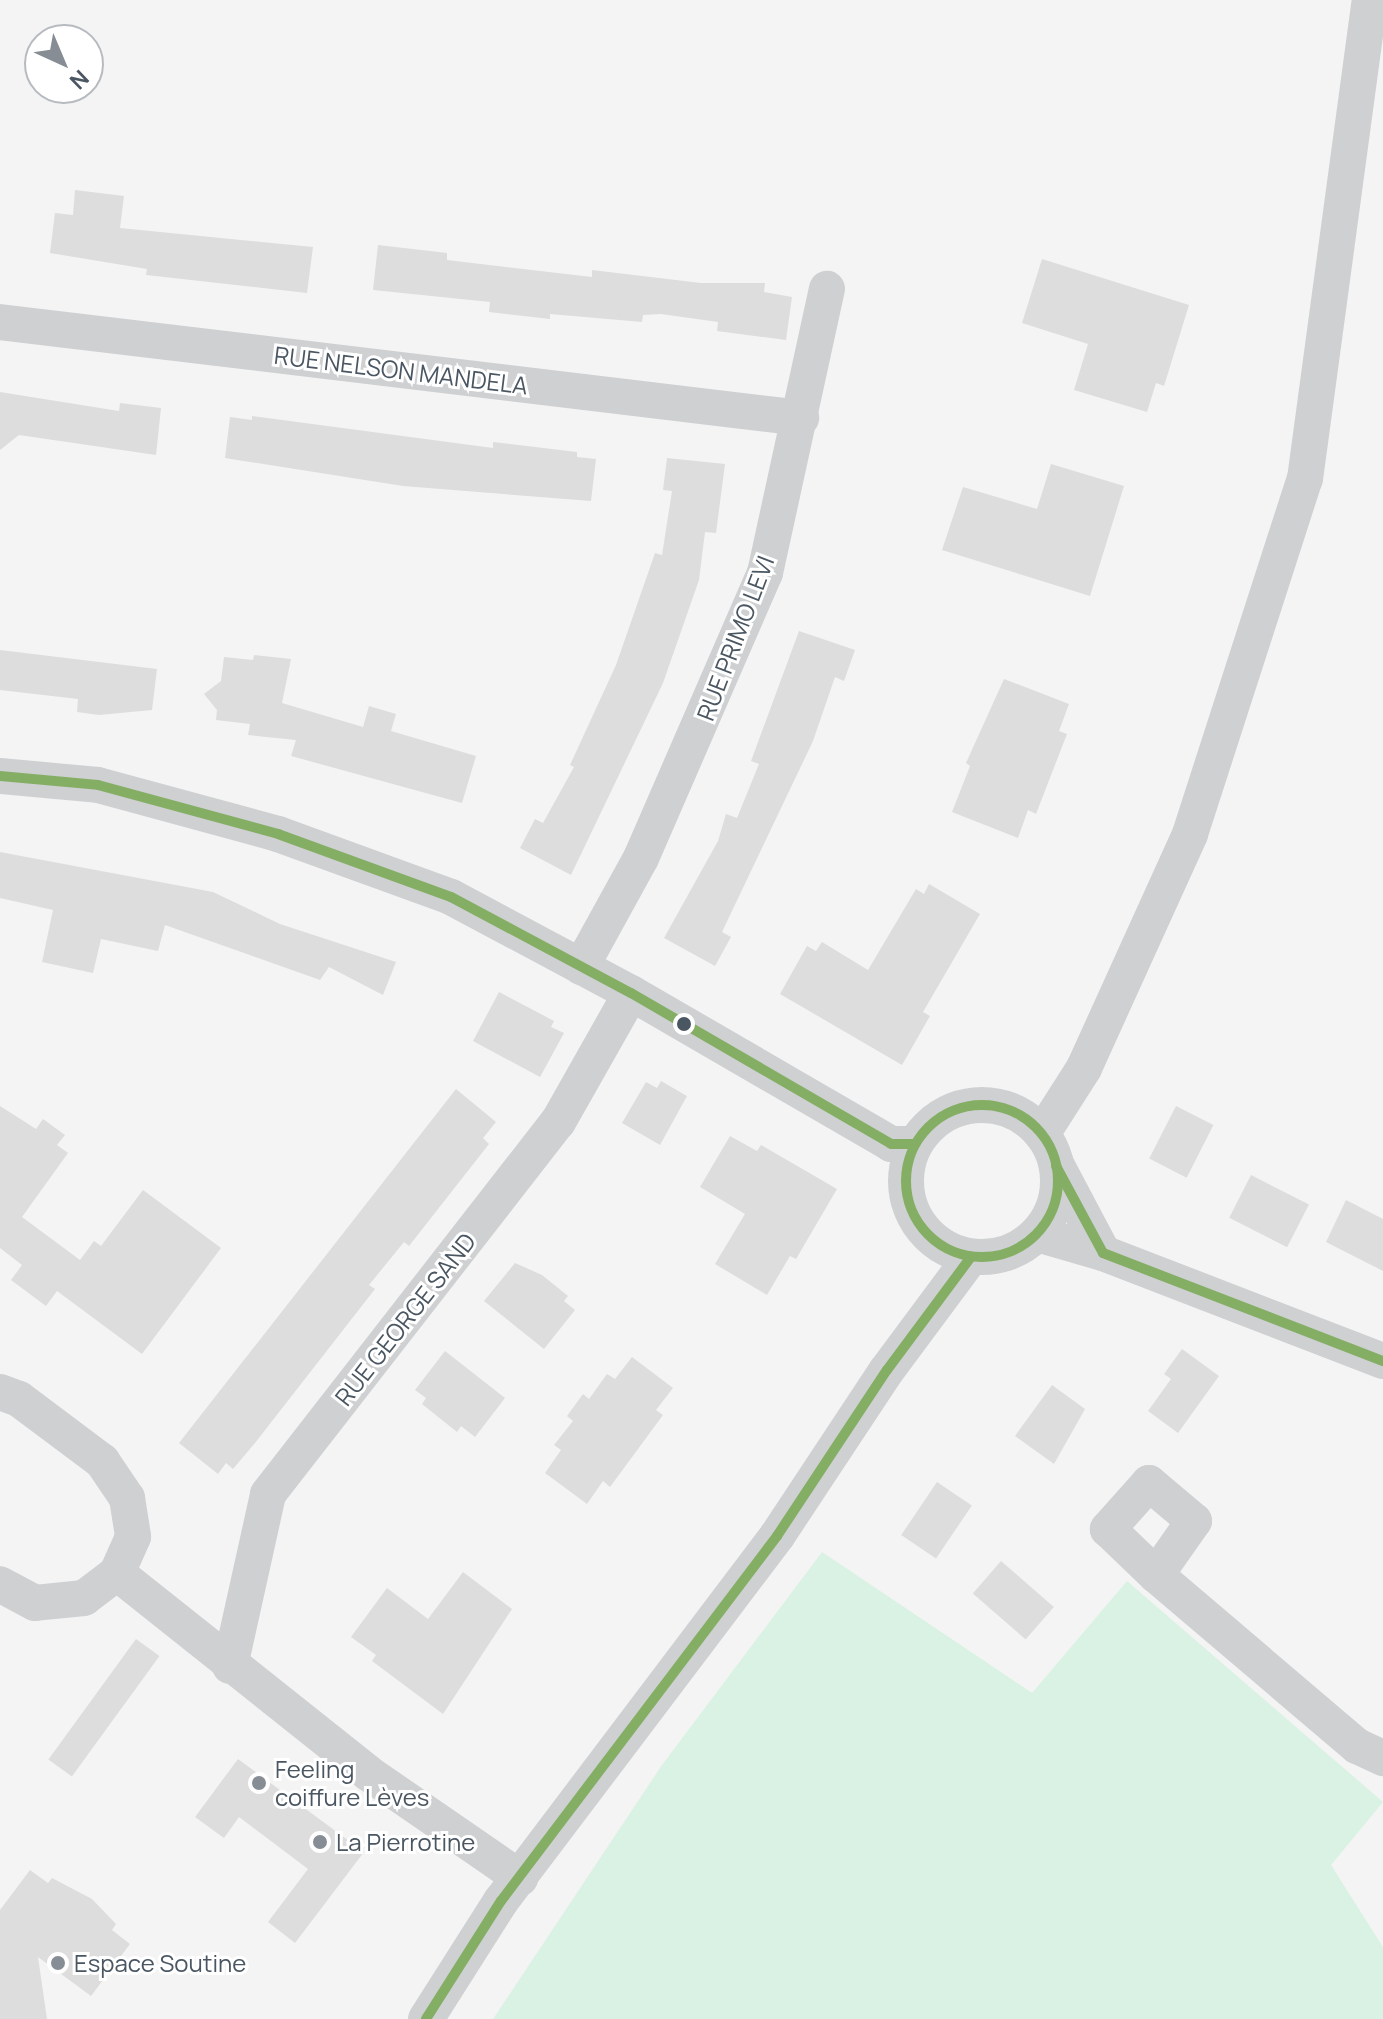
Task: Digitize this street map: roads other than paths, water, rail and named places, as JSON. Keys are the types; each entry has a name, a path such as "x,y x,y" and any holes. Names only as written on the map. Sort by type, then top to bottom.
{"street":[{"path":"1103,1253 1049,1150 1012,1112 977,1105 952,1111 915,1144 907,1167 913,1215 947,1249 971,1257 995,1257 1037,1234 1055,1204 1049,1150 1190,834 1305,479 1370,0"},
{"name":"RUE PRIMO LEVI","path":"581,967 641,858 760,587 801,418 827,289"},
{"name":"RUE NELSON MANDELA","path":"0,322 801,418"},
{"path":"0,776 98,785 278,834 451,897 631,993 891,1144 915,1144"},
{"name":"RUE GEORGE SAND","path":"230,1666 268,1494 558,1122 631,993"},
{"path":"1037,1234 1103,1253 1383,1361"},
{"path":"426,2019 511,1890 777,1536 887,1370 971,1257"},
{"path":"0,1392 19,1399 115,1476 133,1517 128,1555 117,1573 84,1598 61,1604 35,1603 0,1584"},
{"path":"117,1573 511,1890"},
{"path":"1156,1575 1357,1746 1383,1758"}],"place":[{"name":"Feeling coiffure Lèves","path":"259,1783"},
{"name":"La Pierrotine","path":"320,1842"},
{"name":"Espace Soutine","path":"58,1963"}]}
